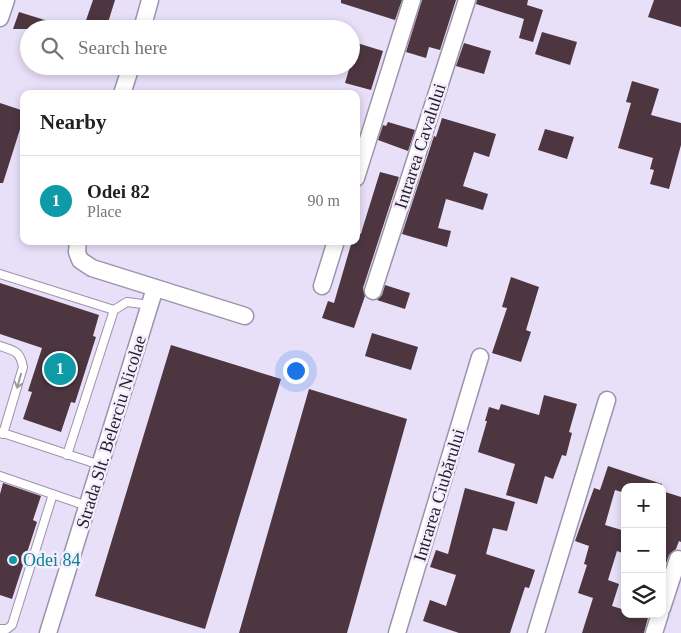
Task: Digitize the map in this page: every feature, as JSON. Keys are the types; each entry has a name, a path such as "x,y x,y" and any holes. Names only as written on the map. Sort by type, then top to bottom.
{"street":[{"path":"0,18 6,0"},
{"path":"144,20 150,0"},
{"path":"360,165 412,0"},
{"name":"Intrarea Cavalului","path":"373,292 468,0"},
{"path":"123,90 128,75"},
{"path":"78,245 77,252 80,260 92,268 246,316"},
{"path":"322,286 335,245"},
{"name":"Strada Slt. Belerciu Nicolae","path":"48,633 155,288"},
{"name":"Intrarea Ciubărului","path":"397,633 480,357"},
{"path":"536,633 607,400"},
{"path":"666,596 678,559"},
{"path":"654,633 659,618"}],"lane":[{"path":"0,274 114,310"},
{"path":"67,454 114,310 127,302 150,306"},
{"path":"0,346 16,351 21,357 23,367 2,433 100,465"},
{"path":"0,476 88,506"},
{"path":"0,629 7,629 12,625 53,494"}],"building":[{"path":"93,0 115,0 109,20 86,20"},
{"path":"341,0 402,0 395,20 341,3"},
{"path":"422,0 456,0 440,50 429,47 426,58 406,52"},
{"path":"477,0 528,0 527,5 543,10 533,42 519,38 524,19 476,4"},
{"path":"654,0 681,0 681,27 648,17"},
{"path":"19,12 45,20 20,20 20,29 13,29"},
{"path":"542,32 577,42 570,65 535,54"},
{"path":"464,43 491,51 484,74 456,66"},
{"path":"360,44 383,51 371,90 345,83 347,75 360,75"},
{"path":"632,81 659,89 651,115 681,123 681,145 669,189 650,184 654,170 650,169 653,158 618,148 631,103 626,102"},
{"path":"0,103 20,110 20,129 3,183 0,183"},
{"path":"442,118 496,134 489,157 474,152 463,186 488,194 483,210 446,199 438,228 451,231 447,247 402,234 434,136 436,137"},
{"path":"388,122 415,130 408,151 378,140 383,125 386,126"},
{"path":"545,129 574,137 567,159 538,150"},
{"path":"380,172 399,177 363,288 365,296 354,328 322,318 328,301 334,303 351,245 360,245 361,234"},
{"path":"511,277 539,287 526,330 531,332 521,362 492,353 507,308 502,307"},
{"path":"0,283 99,315 93,336 96,337 75,403 71,402 61,432 23,419 32,392 28,391 42,348 0,334"},
{"path":"385,285 410,293 405,309 377,300 382,295"},
{"path":"372,333 418,347 411,370 365,356"},
{"path":"171,345 281,379 205,629 95,596"},
{"path":"309,389 407,419 347,633 239,633"},
{"path":"544,395 577,404 569,432 572,433 566,456 562,455 553,479 545,476 537,504 506,495 515,464 478,452 489,407 499,410 501,404 539,415"},
{"path":"608,466 659,483 621,483 621,492 615,490 605,525 621,530 621,552 617,551 608,580 619,584 612,606 621,609 621,618 648,618 644,633 582,633 593,598 578,593 587,565 584,564 589,546 575,541 594,488 600,490"},
{"name":"Odei 84","path":"3,483 41,496 33,520 37,522 12,599 0,595 0,494"},
{"path":"465,488 515,502 507,531 493,528 486,554 535,570 529,588 525,587 510,633 459,633 423,621 430,600 446,606 456,575 430,567 436,550 448,554"},
{"path":"666,492 681,497 681,542 679,541 676,549 669,555 666,564"}],"place":[{"name":"Odei 82","path":"60,369"},
{"name":"Odei 84","path":"13,560"}]}
